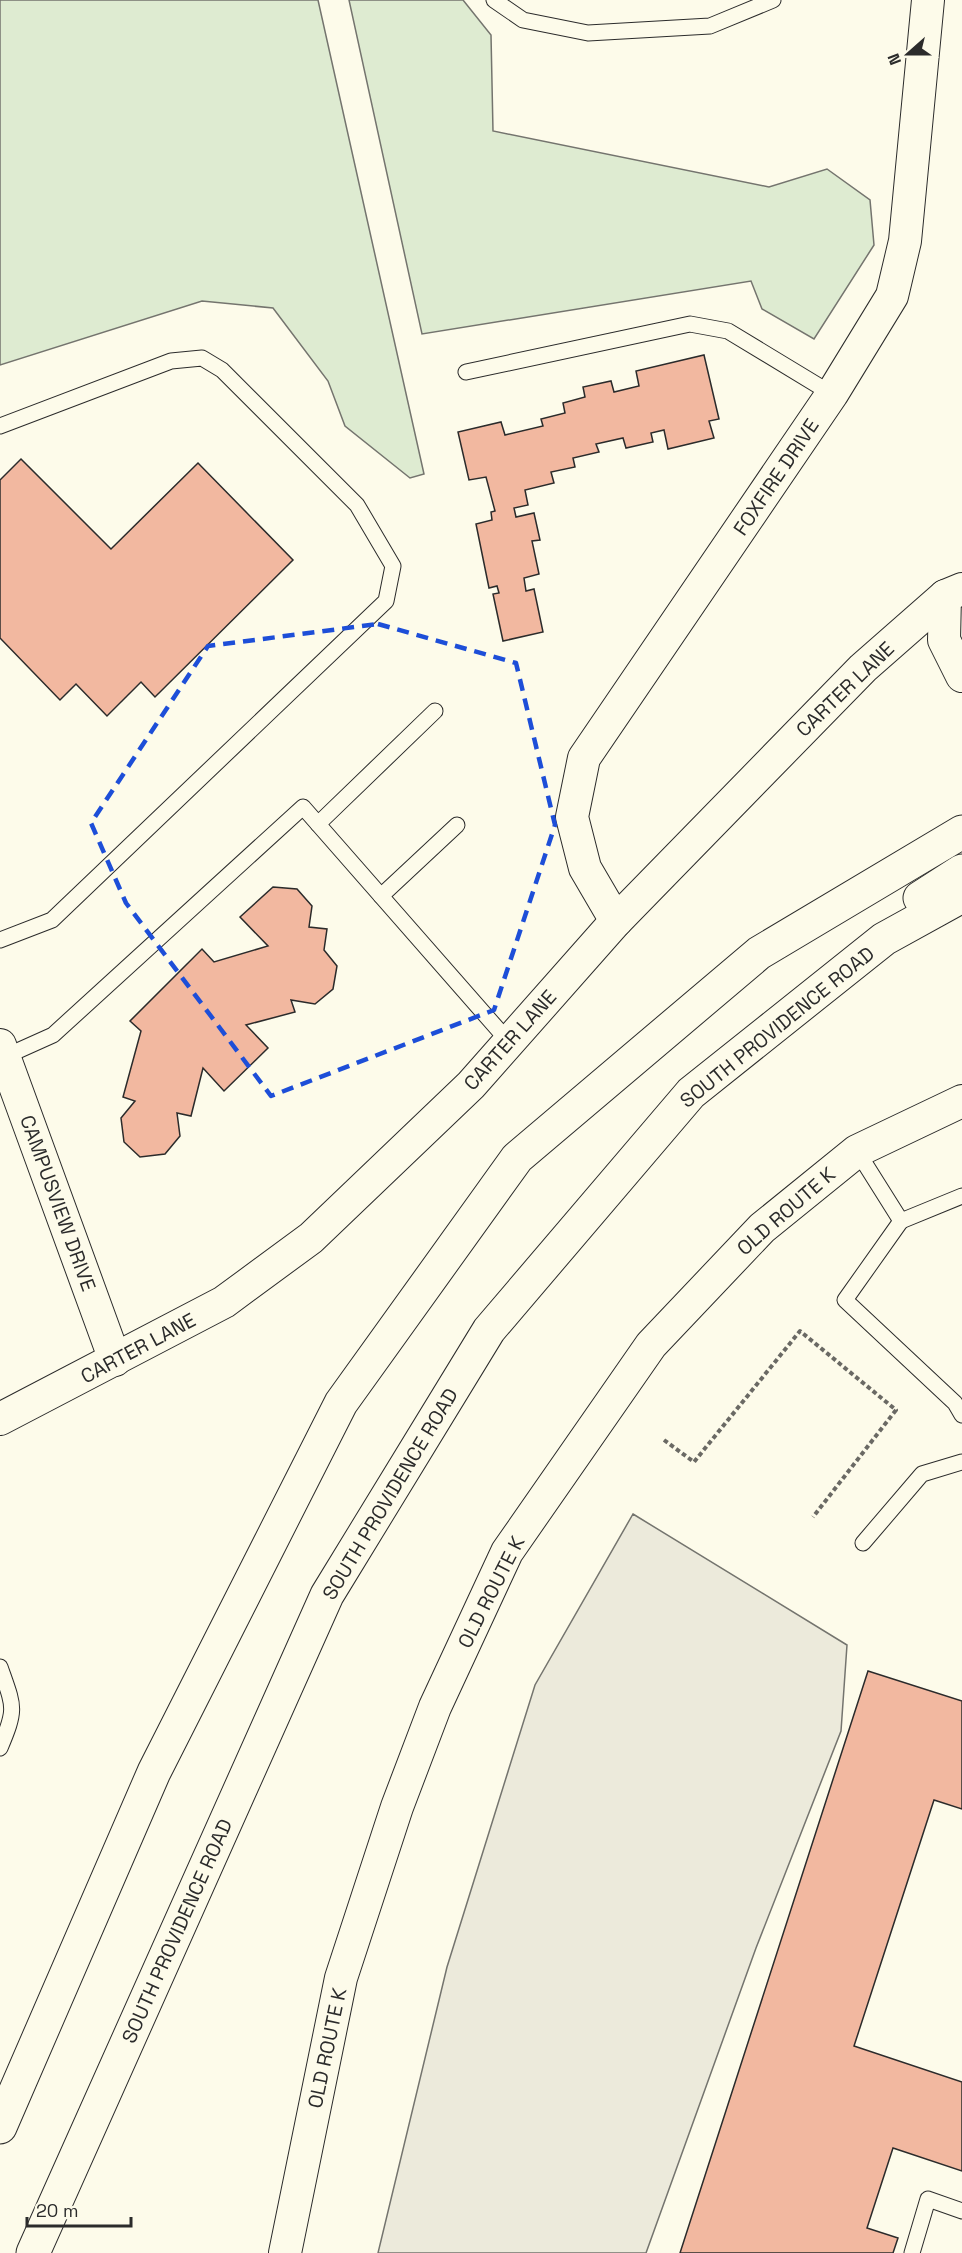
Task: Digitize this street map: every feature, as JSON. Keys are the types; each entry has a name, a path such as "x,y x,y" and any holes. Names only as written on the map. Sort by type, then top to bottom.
{"main road":[{"path":"0,2127 154,1772 341,1403 517,1158 759,953 962,832"},
{"path":"884,939 897,913 962,871"},
{"name":"SOUTH PROVIDENCE ROAD","path":"33,2253 327,1595 489,1330 691,1093 884,939 962,896"}],"street":[{"name":"FOXFIRE DRIVE","path":"616,921 585,868 572,817 584,758 832,394 892,296 905,241 928,0"},
{"name":"CARTER LANE","path":"0,1419 224,1302 311,1238 471,1085 616,921 863,668 956,600"},
{"path":"956,600 945,640 962,676"},
{"name":"CAMPUSVIEW DRIVE","path":"2,1051 115,1360"},
{"name":"OLD ROUTE K","path":"285,2253 341,1978 405,1785 435,1707 507,1552 651,1345 762,1228 857,1151 962,1101"}],"lane":[{"path":"494,0 523,20 588,33 710,26 773,0"},
{"path":"466,372 690,324 728,331 832,394"},
{"path":"0,426 171,361 202,358 222,370 357,505 393,566 386,602 61,912 52,920 0,940"},
{"path":"318,824 435,711"},
{"path":"2,1051 53,1035 303,807 509,1042"},
{"path":"381,896 457,825"},
{"path":"857,1151 901,1221"},
{"path":"962,1196 901,1221 844,1300 956,1403 962,1415"},
{"path":"863,1543 922,1474 962,1462"},
{"path":"0,1666 12,1699 13,1717 0,1748"},
{"path":"912,2253 928,2199 962,2211"}],"path":[{"path":"664,1440 694,1462 800,1331 896,1410 813,1517"}],"highlighted area":[{"path":"378,624 516,663 555,825 494,1010 271,1096 126,903 91,823 208,646"}],"green space":[{"path":"0,0 318,0 424,474 410,478 345,426 328,381 273,308 202,301 0,365"},
{"path":"349,0 463,0 491,35 493,131 769,187 827,169 870,200 874,245 814,339 762,309 751,281 422,334"}],"shaded area":[{"path":"633,1514 847,1645 841,1731 756,1948 646,2253 378,2253 447,1967 535,1685"}],"building":[{"path":"704,355 719,419 709,421 714,438 668,449 664,430 651,433 653,442 626,448 623,438 596,444 599,452 573,458 575,467 551,472 554,483 525,490 528,505 514,508 516,517 534,513 540,540 532,541 539,574 524,578 526,591 534,589 543,632 503,641 493,594 499,593 497,586 489,588 476,524 492,520 491,512 495,511 486,477 469,480 458,432 501,422 505,435 543,426 541,419 565,413 563,403 585,397 583,387 611,381 614,392 639,386 636,371"},
{"path":"21,459 111,549 198,463 293,560 155,697 141,682 107,716 76,684 60,700 0,638 0,480"},
{"path":"273,887 297,889 312,906 309,927 327,929 324,950 337,966 333,989 315,1004 291,1000 295,1012 246,1025 268,1048 224,1091 203,1068 191,1116 177,1113 180,1136 165,1154 140,1157 124,1142 121,1118 135,1101 123,1097 141,1031 130,1021 202,949 214,962 268,946 240,917"},
{"path":"868,1671 962,1701 962,1809 934,1800 854,2046 962,2082 962,2171 893,2148 867,2228 898,2238 893,2253 680,2253"}]}
